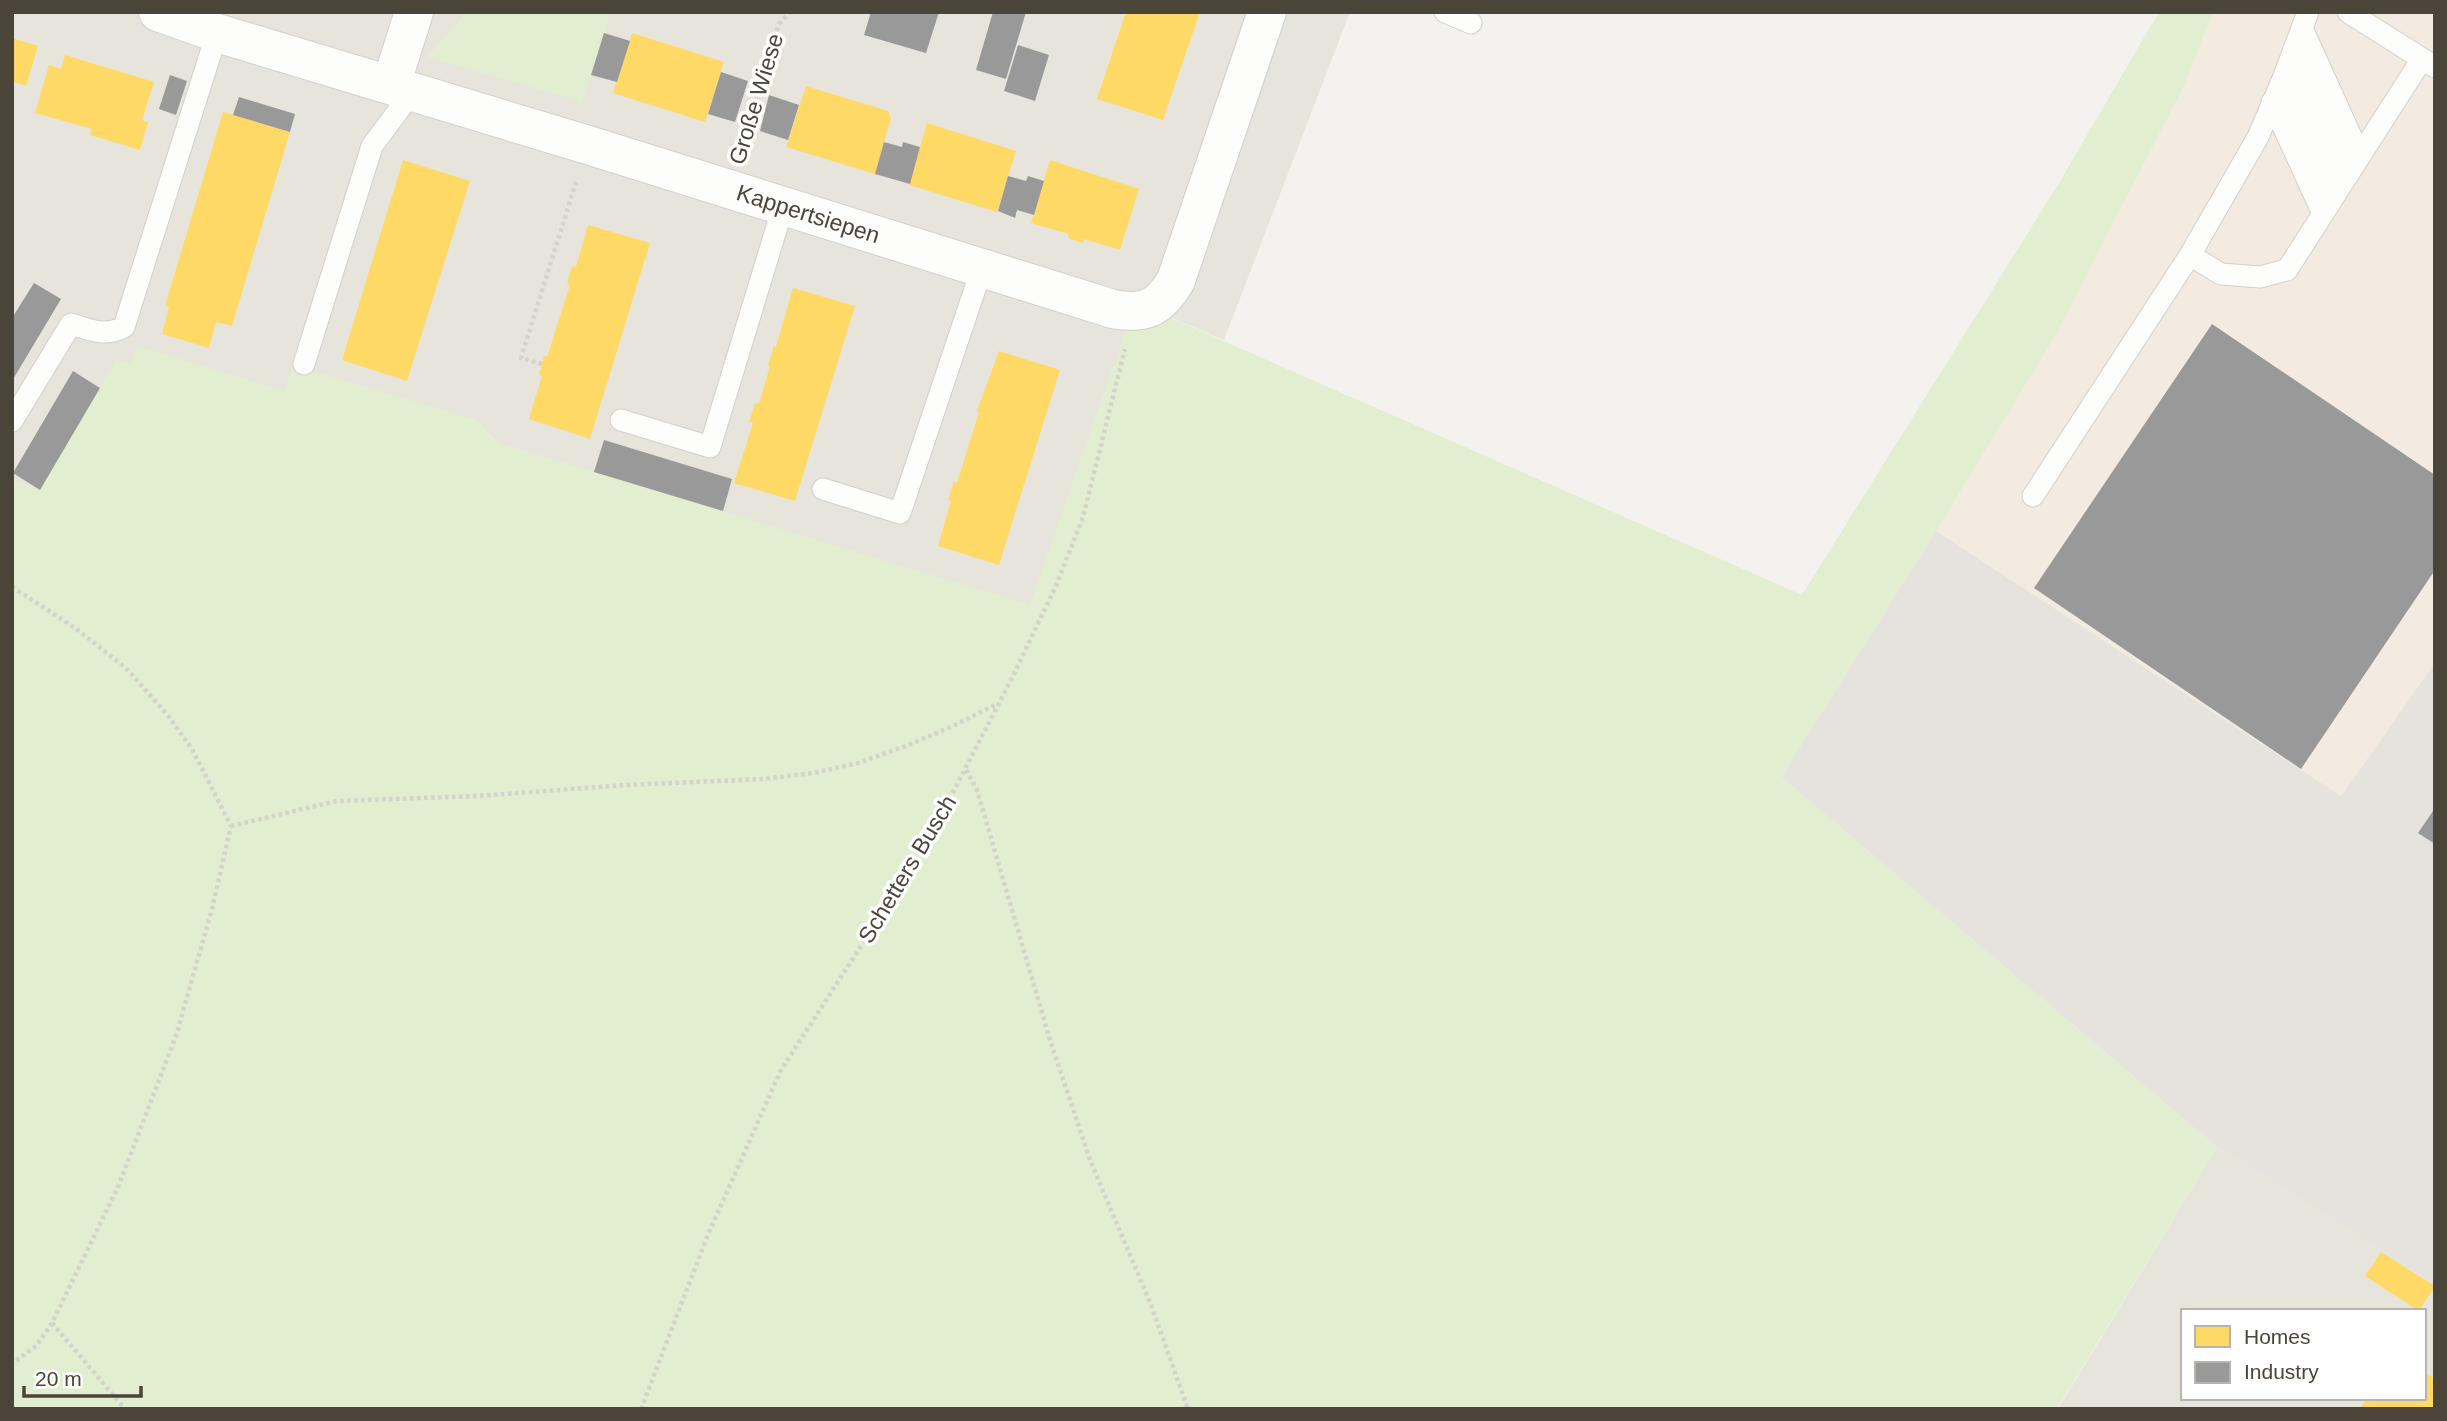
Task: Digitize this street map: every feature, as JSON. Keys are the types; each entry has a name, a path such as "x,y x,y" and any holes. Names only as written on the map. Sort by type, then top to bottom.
{"street":[{"name":"Kappertsiepen","path":"158,12 217,33 588,145 1113,309 1134,313"},
{"path":"402,88 414,12"},
{"path":"1134,313 1152,307 1166,298 1176,280 1267,12"}],"lane":[{"path":"1445,12 1471,23"},
{"path":"2190,256 2221,274 2260,277 2287,270 2360,156 2428,63 2348,12"},
{"path":"2305,20 2360,156"},
{"path":"2033,496 2190,256 2258,137 2305,20"},
{"path":"12,421 71,324 97,332 113,333 124,327 217,33"},
{"path":"2293,51 2347,177"},
{"path":"2284,76 2328,205"},
{"path":"304,364 372,146 402,88"},
{"path":"2272,102 2328,205"},
{"path":"621,420 710,447 783,207"},
{"path":"823,489 900,513 982,268"}],"path":[{"name":"Große Wiese","path":"727,189 779,24 790,12"},
{"path":"542,365 521,358 588,145"},
{"name":"Schetters Busch","path":"641,1409 707,1237 781,1070 898,890 966,769 1056,586 1083,517 1134,313"},
{"path":"12,587 75,628 127,669 169,716 192,749 231,826 212,909 176,1036 118,1187 52,1323 36,1346 12,1364"},
{"path":"231,826 337,801 478,796 626,785 763,779 813,773 906,746 997,704"},
{"path":"966,769 977,790 1050,1040 1090,1160 1151,1305 1188,1409"},
{"path":"52,1323 125,1409"}],"shaded area":[{"path":"12,12 1350,12 1224,340 1153,310 1130,320 1030,606 498,443 473,417 104,516 12,479"},
{"path":"2213,12 2435,12 2435,663 2341,796 1936,531 2054,338 2183,88"},
{"path":"1936,531 2341,796 2435,663 2435,1284 2217,1147 1781,777"},
{"path":"2217,1147 2435,1284 2435,1409 2058,1409"}],"green space":[{"path":"467,12 611,12 582,102 427,57"},
{"path":"2159,12 2213,12 2183,88 2054,338 1781,777 2217,1147 2057,1409 12,1409 12,479 40,490 116,360 130,364 137,346 285,391 293,365 473,417 498,443 1030,605 1130,320 1153,310 1802,595 2059,183"}],"building: Homes":[{"path":"1126,12 1200,12 1163,120 1097,99"},
{"path":"632,33 724,62 705,122 613,93"},
{"path":"12,38 38,46 26,86 12,81"},
{"path":"65,55 154,82 142,120 148,122 140,150 90,135 92,129 35,113 49,65 61,69"},
{"path":"806,86 888,111 891,118 875,174 786,147"},
{"path":"223,112 290,132 232,326 216,322 209,348 162,334 169,307 165,306"},
{"path":"927,123 1016,151 997,212 909,185"},
{"path":"403,160 470,181 407,381 342,360"},
{"path":"1050,160 1139,189 1120,250 1084,239 1083,243 1068,238 1069,234 1031,223"},
{"path":"588,225 650,243 590,439 529,419 542,376 539,375 544,356 547,357 570,285 567,284 572,266 576,267"},
{"path":"793,288 855,306 795,501 734,483 753,423 749,422 755,403 759,404 770,366 768,365"},
{"path":"999,351 1060,370 999,565 938,546 951,501 948,500 954,481 957,483 979,412 977,411"},
{"path":"2381,1252 2435,1286 2420,1309 2416,1309 2365,1276"},
{"path":"2426,1373 2435,1379 2435,1409 2360,1409 2366,1400 2426,1400"}],"building: Industry":[{"path":"871,12 939,12 926,53 864,35"},
{"path":"993,12 1026,12 1006,79 976,70"},
{"path":"604,33 630,41 617,82 591,75"},
{"path":"1018,45 1049,55 1035,101 1004,91"},
{"path":"721,72 748,81 735,122 708,114"},
{"path":"170,75 187,81 176,115 159,109"},
{"path":"769,95 799,105 788,140 760,131"},
{"path":"239,97 295,114 290,132 233,115"},
{"path":"884,142 902,147 903,142 920,147 910,184 875,174"},
{"path":"1008,176 1026,181 1028,176 1044,181 1034,215 1017,210 1015,218 998,211"},
{"path":"34,283 61,299 12,381 12,318"},
{"path":"2212,324 2435,475 2435,570 2301,769 2034,588"},
{"path":"73,371 100,388 40,490 13,473"},
{"path":"604,440 732,479 723,511 594,472"},
{"path":"2435,808 2435,844 2418,833"}]}
